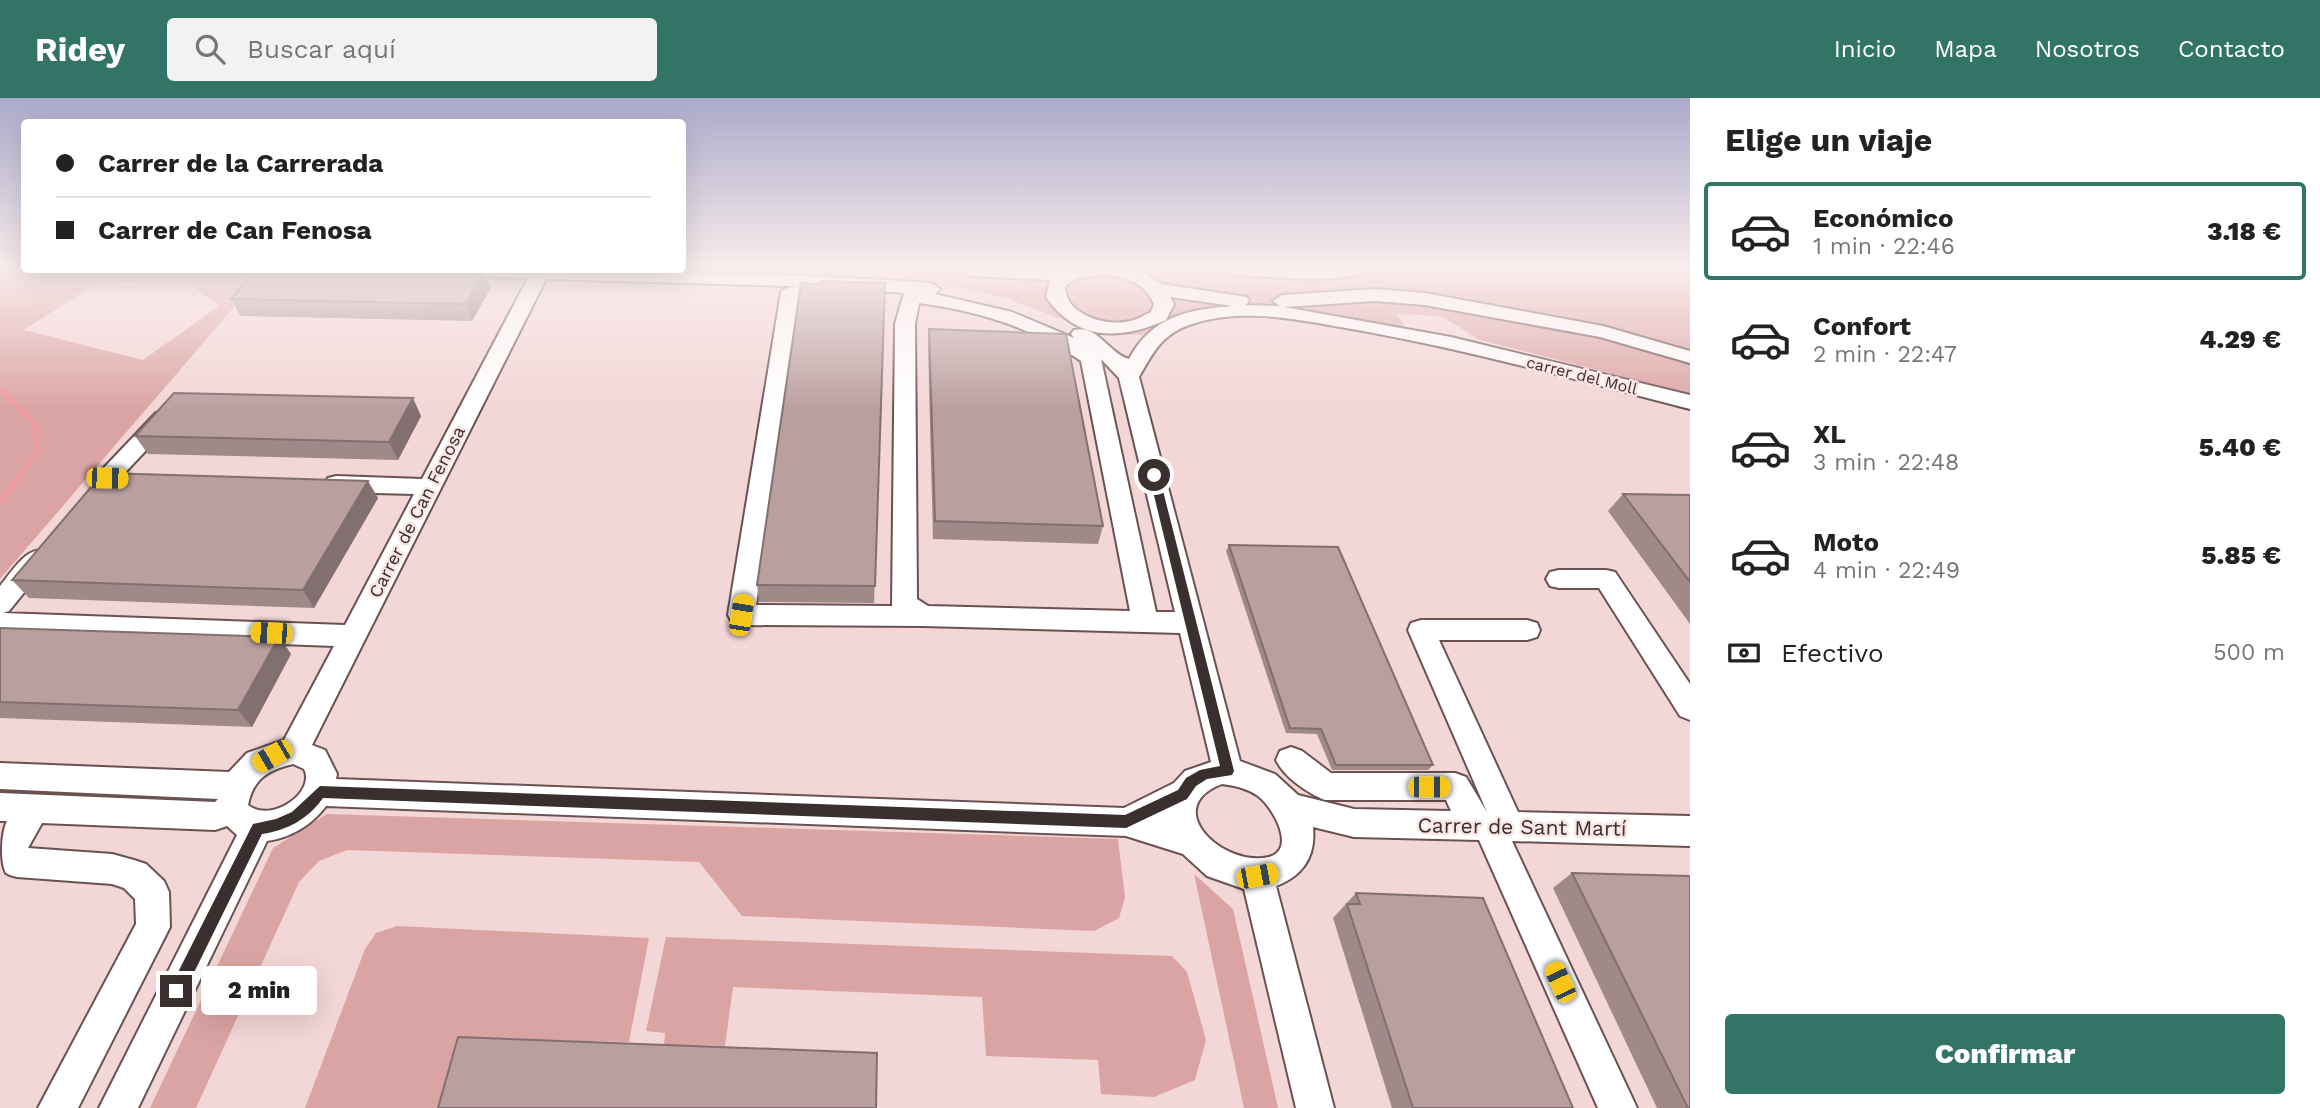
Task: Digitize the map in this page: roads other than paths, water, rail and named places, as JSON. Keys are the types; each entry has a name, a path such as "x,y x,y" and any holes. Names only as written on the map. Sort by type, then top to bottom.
{"street":[{"name":"Carrer de Can Fenosa","path":"294,751 517,316"},
{"path":"786,316 741,615 923,615 1191,623"},
{"path":"907,316 904,604 923,615"},
{"path":"1003,316 1068,341 1091,358 1145,622"},
{"path":"1043,316 1079,332 1101,347 1129,377"},
{"path":"1072,316 1086,323 1111,343 1129,377 1228,771"},
{"path":"1086,323 1111,328 1137,327 1159,316"},
{"path":"1129,377 1147,344 1158,333 1203,316"},
{"path":"1310,316 1427,338"},
{"path":"1516,316 1574,326 1690,357"},
{"name":"carrer del Moll","path":"1427,338 1416,332 1415,325 1419,322 1429,321 1443,327 1475,347 1690,402"},
{"path":"1129,377 1130,344 1137,327"},
{"path":"89,499 179,401"},
{"path":"107,478 134,479"},
{"path":"309,484 430,487"},
{"path":"0,604 54,541"},
{"path":"1559,579 1606,579 1690,708"},
{"path":"0,623 353,636"},
{"path":"1527,630 1421,630 1491,827 1618,1108"},
{"path":"6,779 55,778 241,809 277,825 297,816 310,805 320,792 324,774 318,760 308,754 294,751 272,756 250,768 241,809 118,1108"},
{"path":"1291,760 1325,786 1455,787 1491,827"},
{"path":"1228,771 1259,780 1276,792 1290,807 1298,824 1300,839 1296,853 1287,865 1274,873 1257,876 1239,874 1221,867 1192,842 1183,827 1179,810 1182,794 1191,782 1205,774 1228,771"},
{"path":"55,778 64,783 61,795 49,805 34,808 17,833 10,852 17,862 112,869 134,875 152,892 153,927 57,1108"},
{"path":"320,792 1126,822 1192,842"},
{"path":"1126,822 1182,794"},
{"path":"0,807 215,816 241,809"},
{"name":"Carrer de Sant Martí","path":"1290,807 1354,824 1690,831"},
{"name":"Carrer de Sant Martí","path":"1300,839 1354,824"},
{"path":"1257,876 1315,1108"}],"waterway":[{"path":"0,388 34,422 37,451 14,483"},
{"path":"0,503 16,481"}]}
